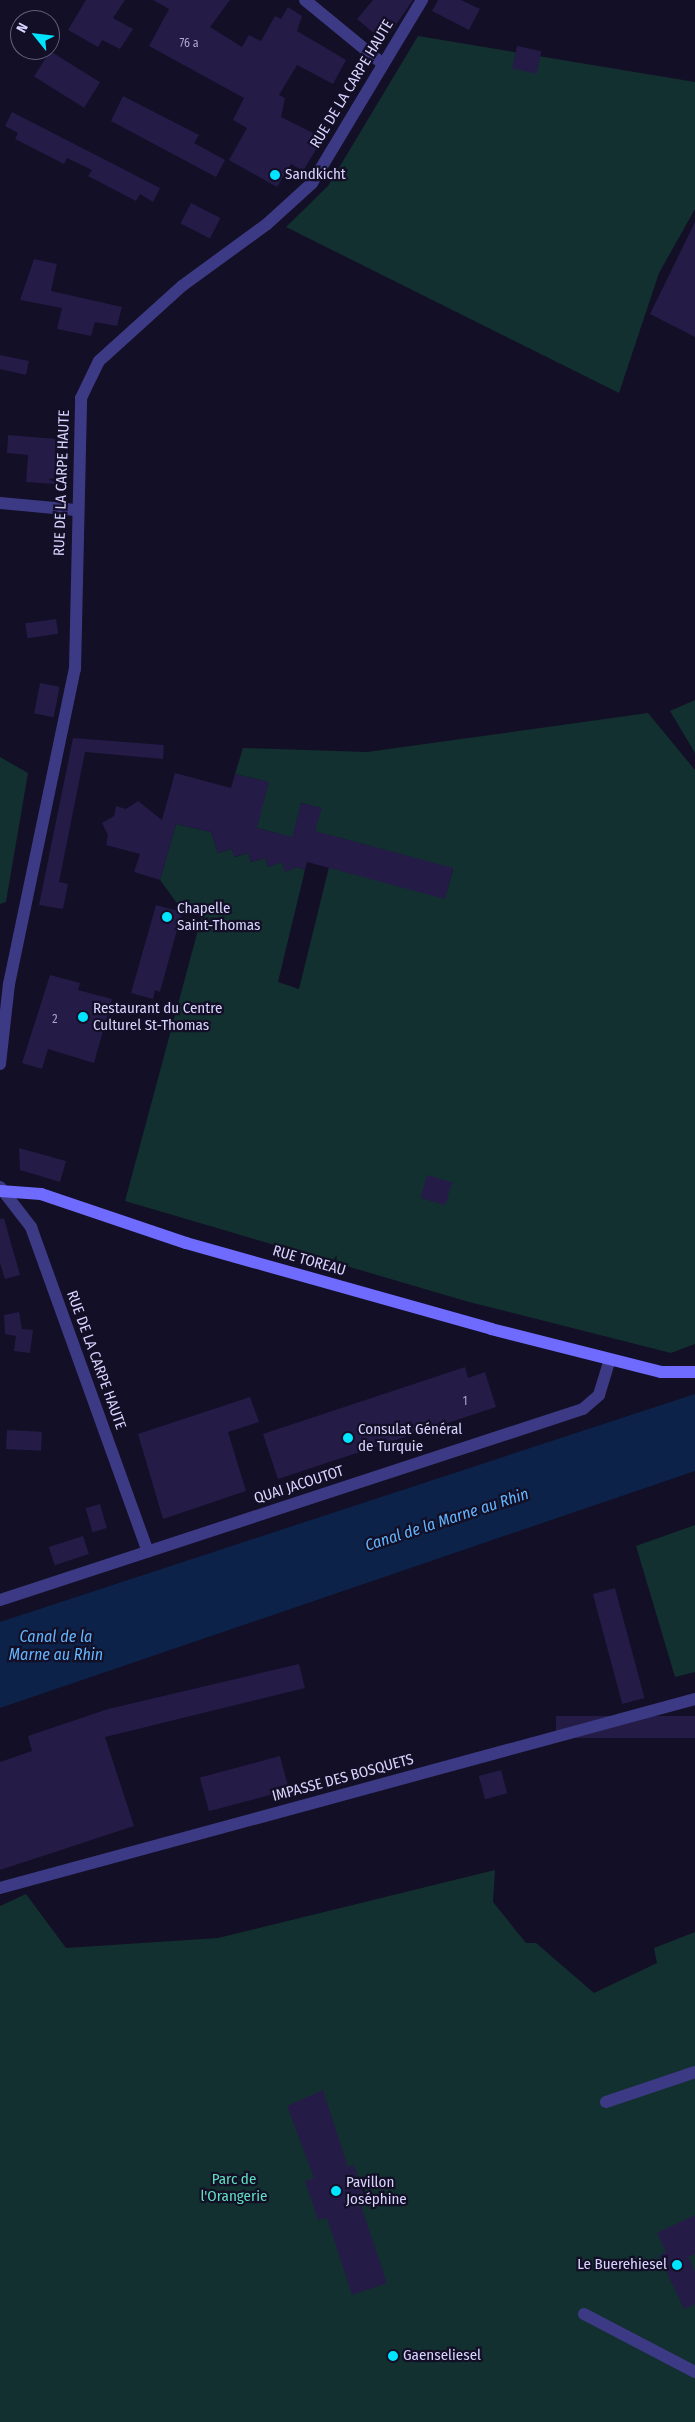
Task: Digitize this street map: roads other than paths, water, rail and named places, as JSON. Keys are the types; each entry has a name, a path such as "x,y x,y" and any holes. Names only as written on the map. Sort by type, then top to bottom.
{"main road":[{"name":"RUE TOREAU","path":"0,1190 41,1194 186,1243 610,1360"},
{"path":"610,1360 661,1372 695,1372"}],"street":[{"path":"306,0 383,64"},
{"name":"RUE DE LA CARPE HAUTE","path":"0,1064 9,984 70,705 75,669 76,510 81,398 99,361 182,286 267,224 312,183 422,0"},
{"path":"0,503 76,510"},
{"name":"RUE DE LA CARPE HAUTE","path":"0,1190 31,1227 148,1552"},
{"name":"QUAI JACOUTOT","path":"0,1600 583,1409 599,1395 610,1360"},
{"name":"IMPASSE DES BOSQUETS","path":"0,1888 695,1699"},
{"path":"606,2102 695,2072"},
{"path":"584,2314 695,2372"}],"water":[{"name":"Canal de la Marne au Rhin","path":"695,1394 695,1471 0,1708 0,1622"}],"place":[{"name":"Sandkicht","path":"275,175"},
{"name":"Chapelle Saint-Thomas","path":"167,917"},
{"name":"Restaurant du Centre Culturel St-Thomas","path":"83,1017"},
{"name":"Consulat Général de Turquie","path":"348,1438"},
{"name":"Pavillon Joséphine","path":"336,2191"},
{"name":"Le Buerehiesel","path":"677,2265"},
{"name":"Gaenseliesel","path":"393,2356"}],"park label":[{"name":"Parc de l'Orangerie","path":"234,2188"}]}
